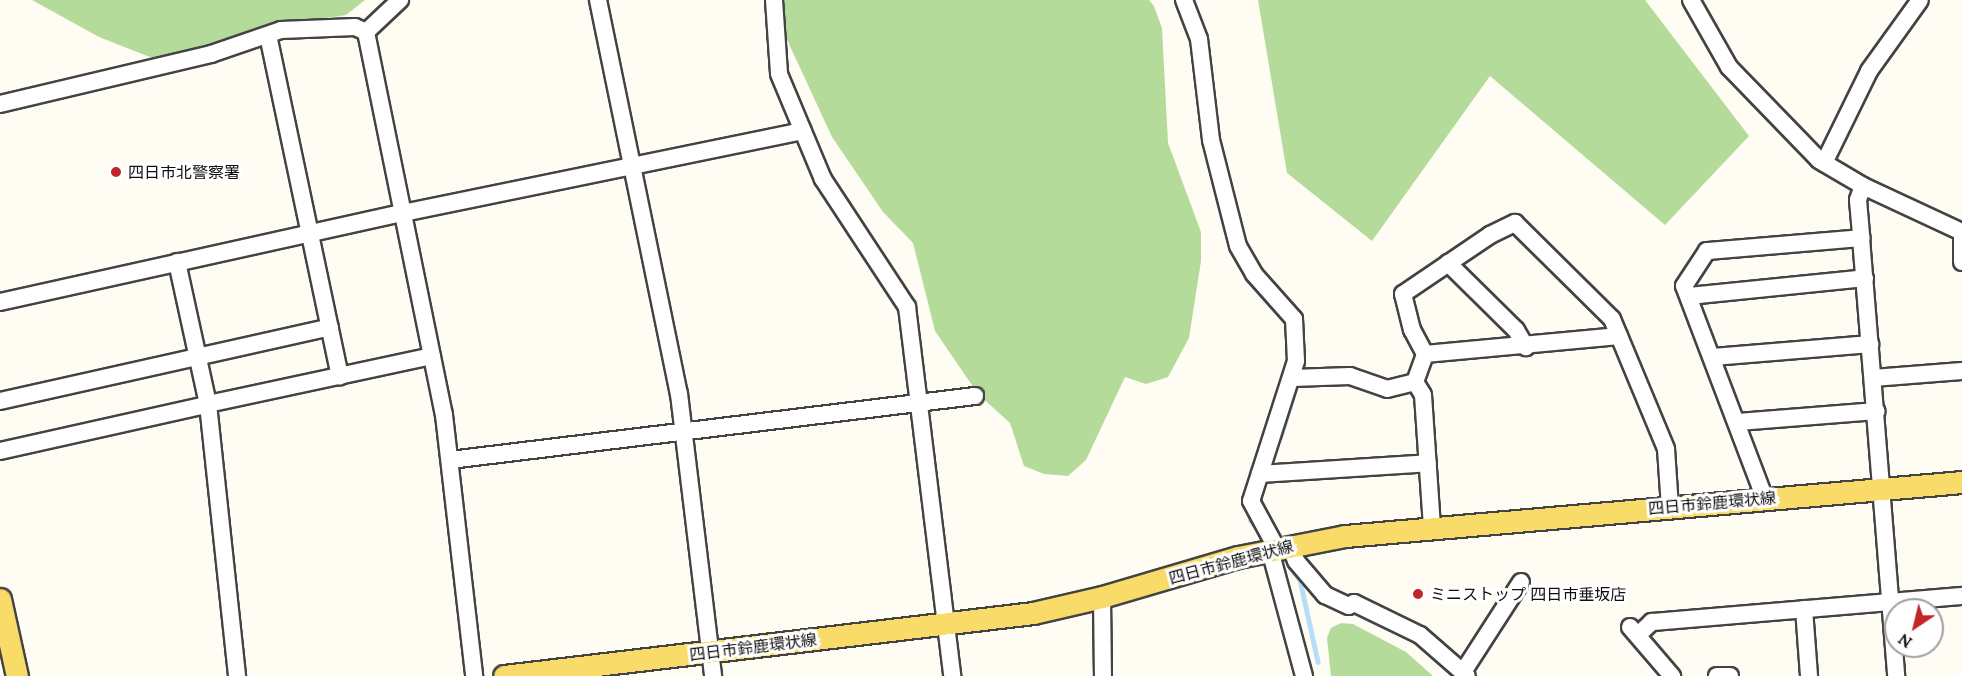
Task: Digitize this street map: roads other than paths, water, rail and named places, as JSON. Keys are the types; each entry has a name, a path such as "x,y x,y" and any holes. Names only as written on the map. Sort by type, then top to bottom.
{"main road":[{"name":"四日市鈴鹿環状線","path":"504,676 1033,613 1102,597 1279,548 1432,527 1962,482"},
{"path":"0,599 16,676"}],"street":[{"path":"366,32 400,0"},
{"path":"598,0 684,430 713,676"},
{"path":"774,0 779,74 823,179 907,307 952,676"},
{"path":"1184,0 1199,39 1211,140 1238,246 1254,274 1294,329 1297,379 1260,474 1251,508 1270,532 1279,548 1304,676"},
{"path":"1690,0 1729,67 1772,115 1824,164 1863,186 1962,232 1962,261"},
{"path":"1824,164 1869,71 1920,0"},
{"path":"0,104 211,54 268,34 355,27 366,32"},
{"path":"366,32 432,356 450,460 474,676"},
{"path":"268,34 340,375"},
{"path":"0,302 403,213 633,169 803,131"},
{"path":"1863,186 1858,200 1860,238 1877,411 1891,598"},
{"path":"1415,382 1425,354 1412,330 1403,294 1448,263 1515,223 1612,319 1666,449 1670,507"},
{"path":"1765,499 1738,422 1684,286 1707,251 1860,238"},
{"path":"177,262 207,405 237,676"},
{"path":"1448,263 1516,330 1526,347"},
{"path":"1689,296 1865,278"},
{"path":"0,400 330,327"},
{"path":"1425,354 1526,347 1619,336"},
{"path":"1713,357 1870,344"},
{"path":"0,452 432,356"},
{"path":"1873,378 1962,372"},
{"path":"1297,379 1350,376 1387,389 1415,382"},
{"path":"1415,382 1423,395 1432,527"},
{"path":"450,460 975,396"},
{"path":"1738,422 1877,411"},
{"path":"1260,474 1428,463"},
{"path":"1279,548 1296,561 1325,595 1349,606 1354,603 1420,635 1465,674 1521,582"},
{"path":"1942,598 1962,596"},
{"path":"1102,597 1102,676"},
{"path":"1672,676 1635,630 1652,622 1884,603"},
{"path":"1804,609 1809,676"},
{"path":"1895,658 1896,676"},
{"path":"1717,676 1730,676"}],"waterway":[{"path":"1214,184 1226,231"},
{"path":"1235,256 1249,281 1274,309"},
{"path":"1280,438 1297,383"},
{"path":"1250,520 1259,530"},
{"path":"1290,567 1300,580 1318,662"}],"place":[{"name":"四日市北警察署","path":"116,172"},
{"name":"ミニストップ 四日市垂坂店","path":"1418,594"}]}
